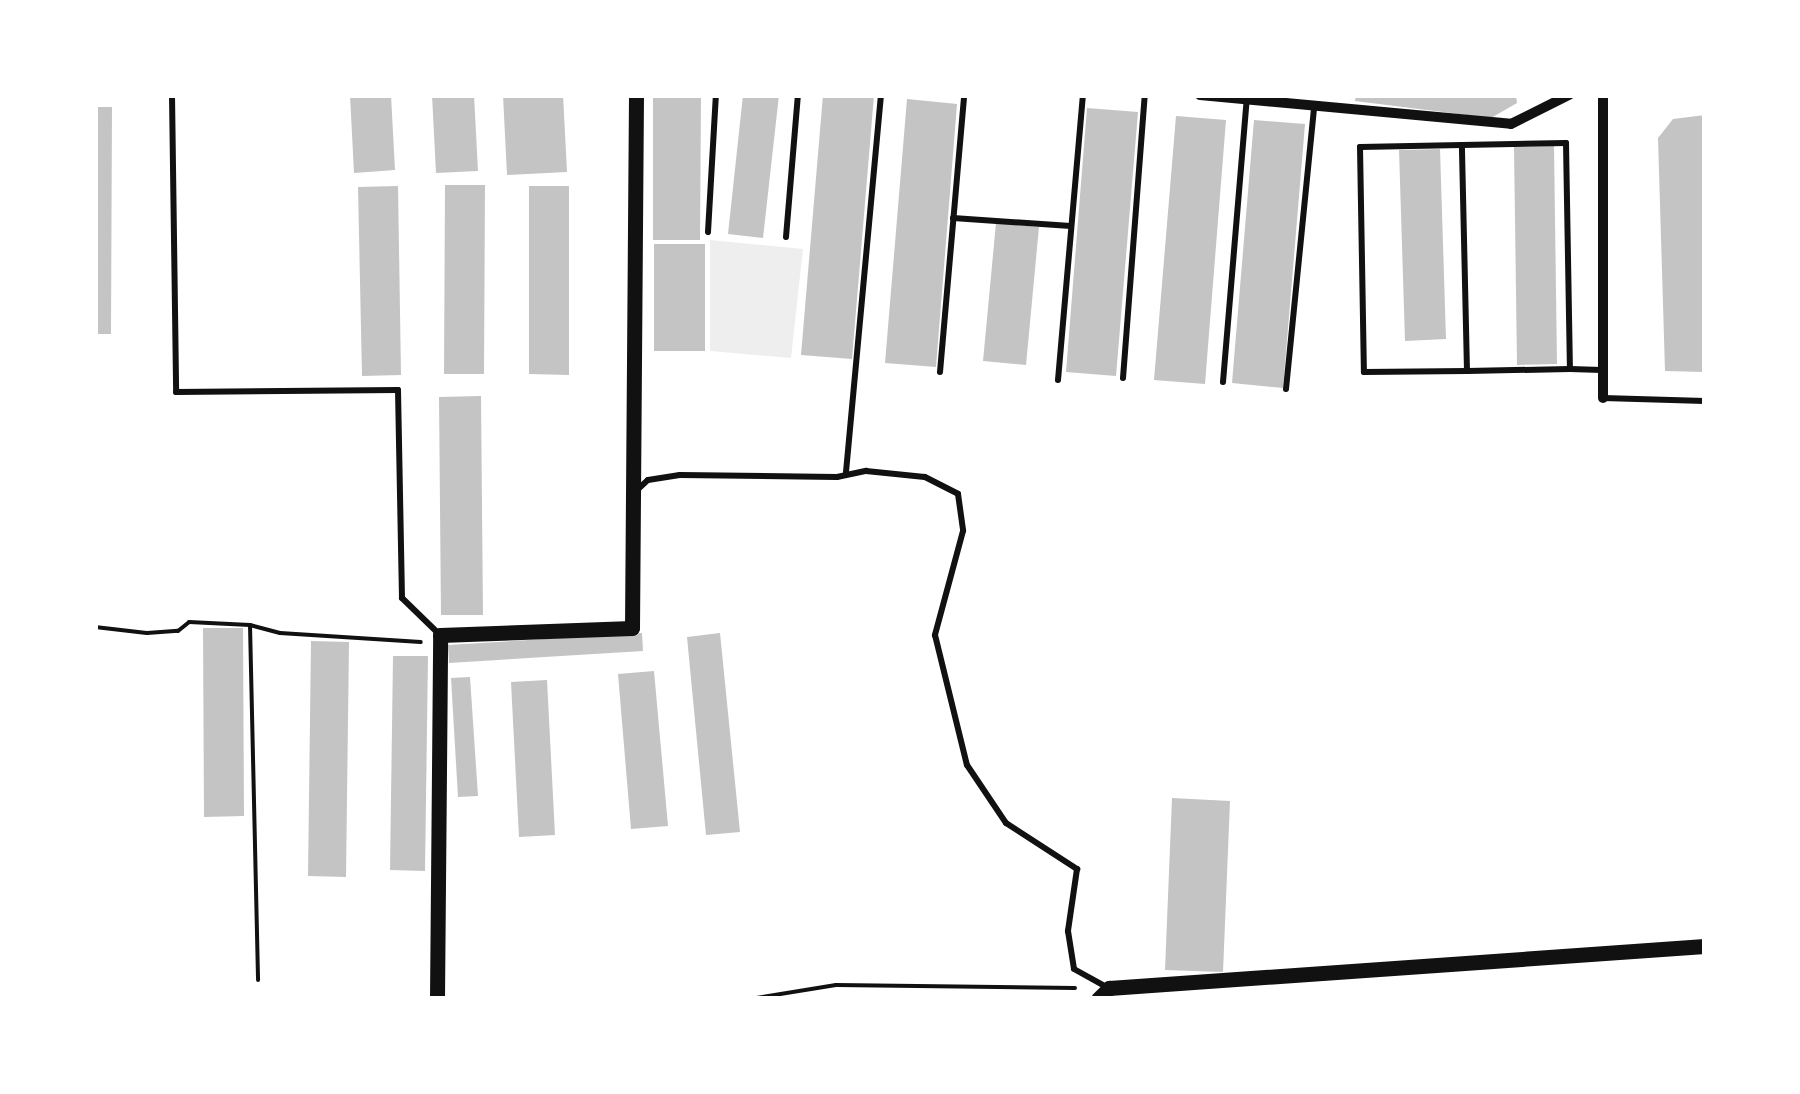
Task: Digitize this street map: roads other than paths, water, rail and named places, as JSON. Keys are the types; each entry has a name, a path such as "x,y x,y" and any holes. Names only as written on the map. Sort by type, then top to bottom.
{"street":[{"path":"437,999 440,636 632,628 636,95"},
{"path":"1200,95 1512,124 1569,95"},
{"path":"1603,95 1603,398"},
{"path":"1104,994 1705,946"}],"lane":[{"path":"172,95 176,392 398,390 402,598 440,636"},
{"path":"708,232 716,95"},
{"path":"786,237 798,95"},
{"path":"846,472 880,95"},
{"path":"940,372 964,95"},
{"path":"1058,380 1082,95"},
{"path":"1123,378 1144,95"},
{"path":"1223,382 1246,99"},
{"path":"1286,388 1314,104"},
{"path":"1570,369 1566,144 1360,147 1364,372 1603,370"},
{"path":"1462,146 1467,371"},
{"path":"953,218 1072,226"},
{"path":"1603,398 1705,401"},
{"path":"636,491 648,480 680,475 837,477 846,472 925,476 958,494 963,531 935,635 967,765 1006,823 1077,869 1068,931 1074,969 1104,994"}]}
